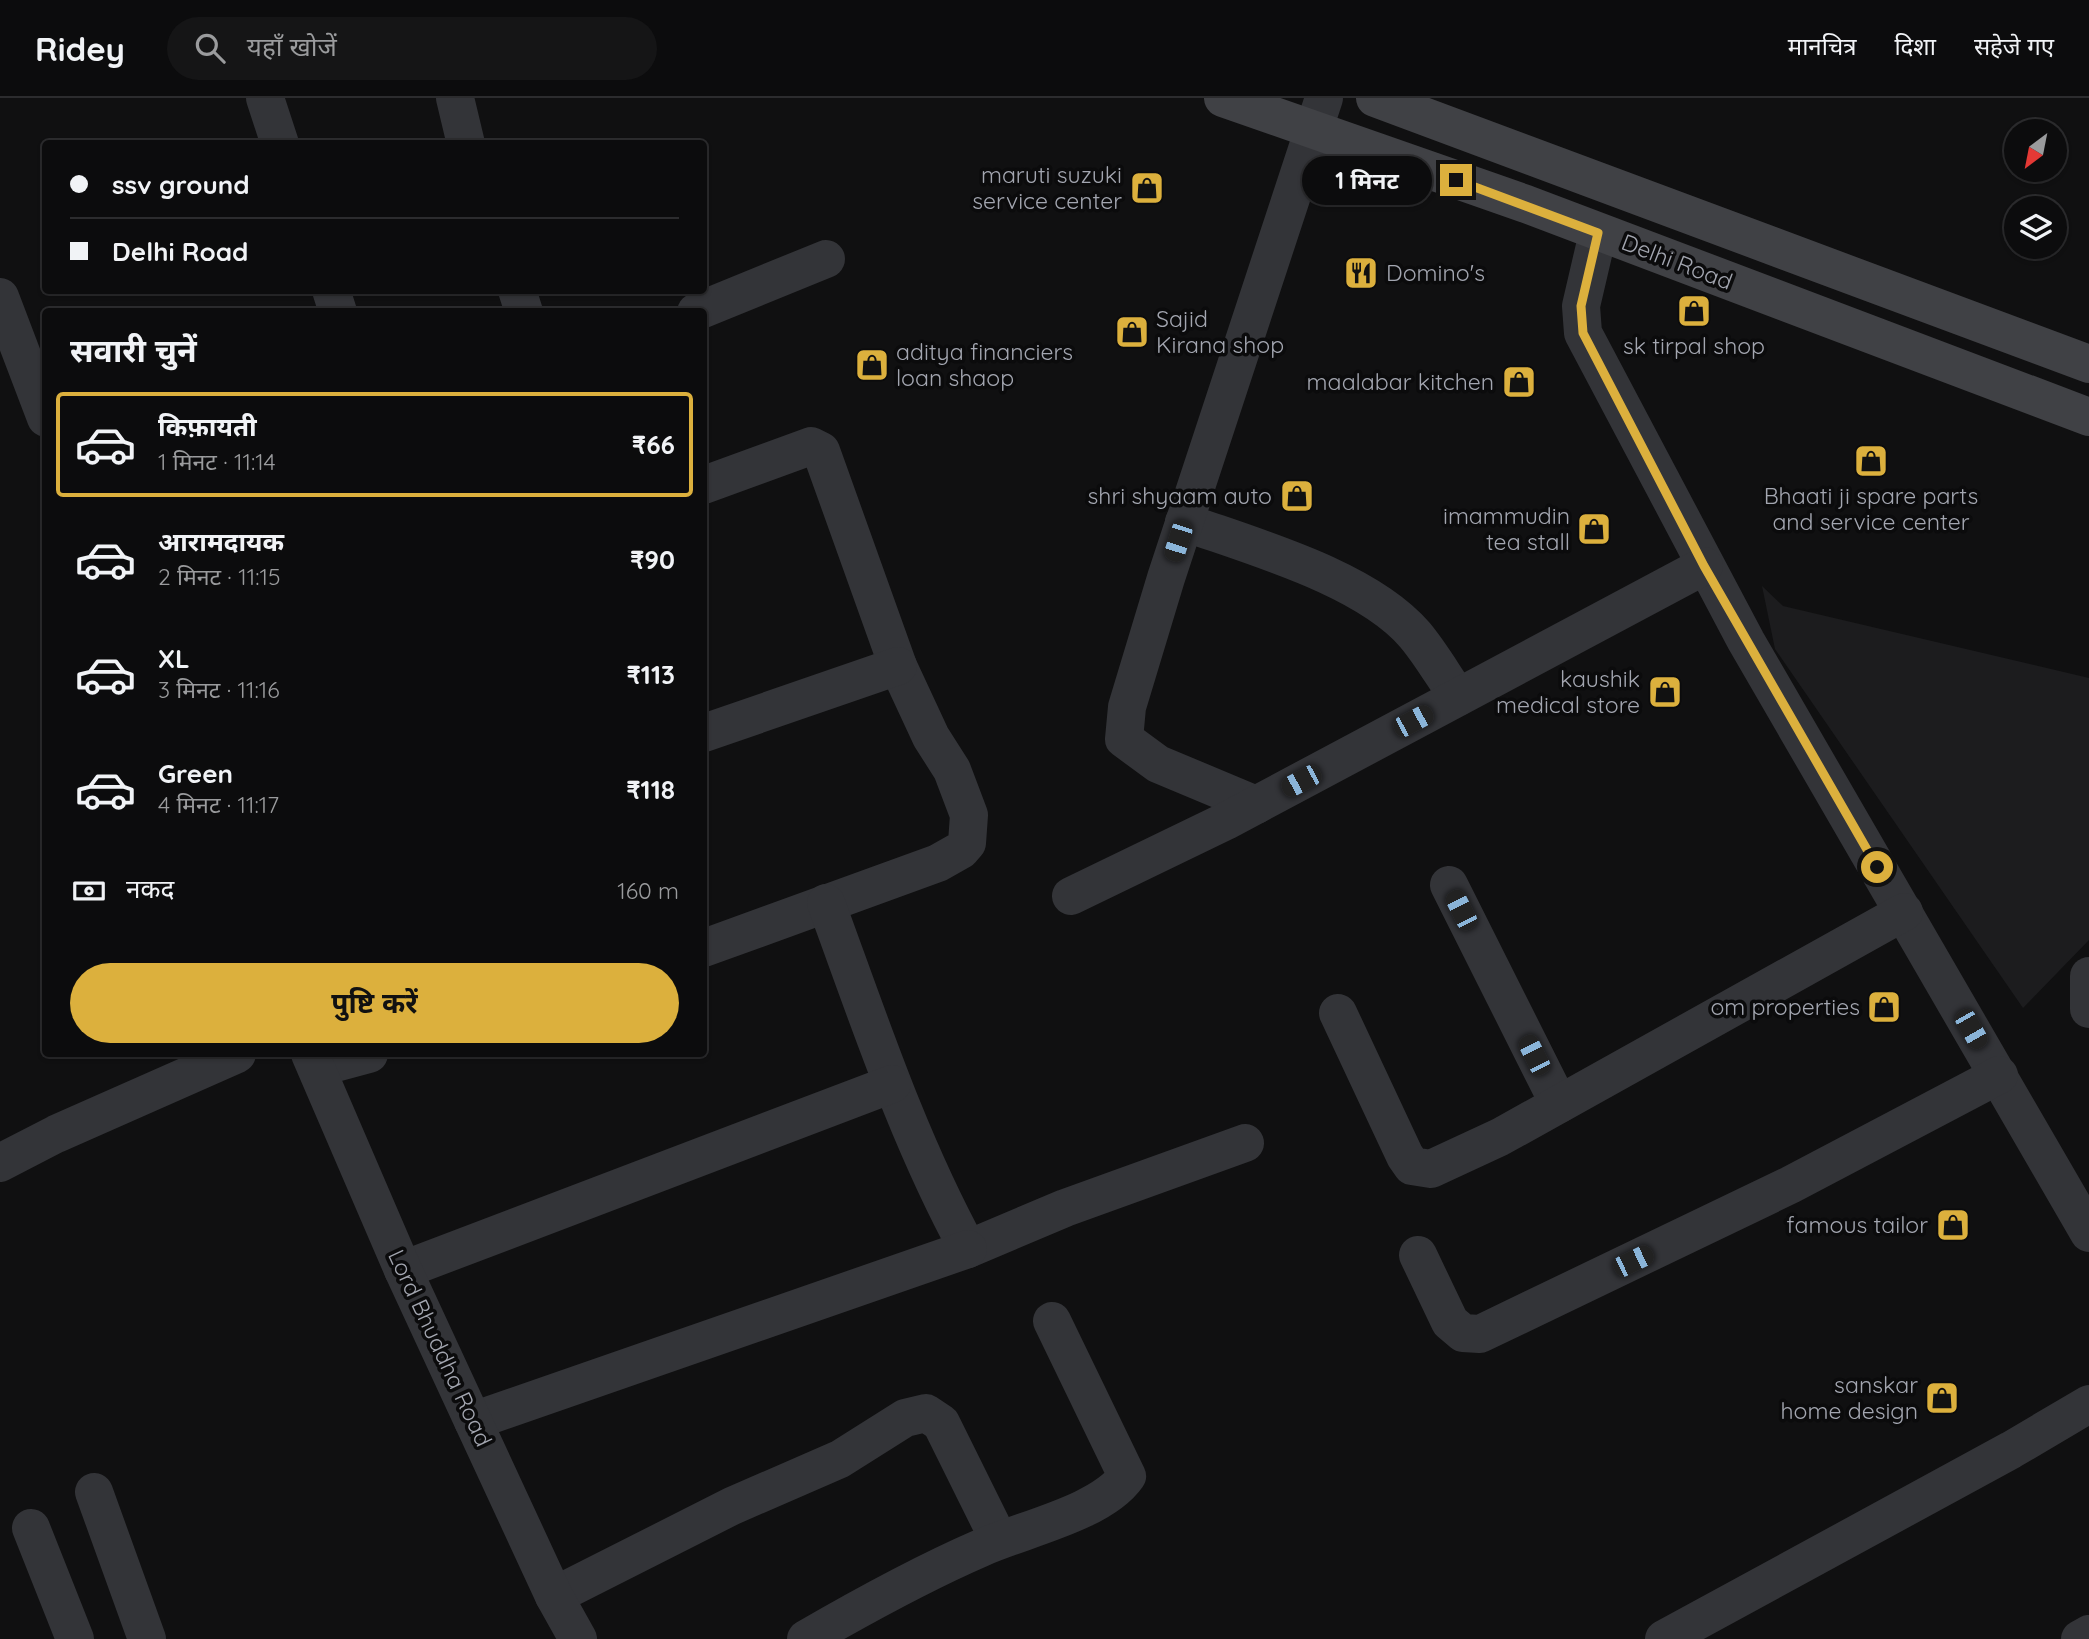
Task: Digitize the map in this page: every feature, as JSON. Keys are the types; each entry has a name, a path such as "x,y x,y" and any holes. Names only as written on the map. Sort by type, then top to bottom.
{"main road":[{"name":"Delhi Road","path":"1223,98 1319,115 1598,233 2089,417"},
{"path":"1375,98 1431,107 2089,364"}],"street":[{"path":"265,98 279,140"},
{"path":"455,98 465,140"},
{"path":"1256,805 1158,764 1124,739 1127,707 1184,522 1319,115"},
{"path":"1598,233 1581,306 1583,333 1704,566 2089,1233"},
{"path":"706,308 826,259"},
{"path":"0,297 42,407"},
{"path":"707,484 811,446 817,447 898,666 931,737 951,770 969,815 967,842 961,850 938,863 707,947"},
{"path":"1184,522 1299,562 1372,600 1415,634 1458,697"},
{"path":"1071,896 1256,805 1704,566"},
{"path":"707,732 898,666"},
{"path":"1449,885 1559,1104"},
{"path":"826,903 892,1084 943,1203 968,1249"},
{"path":"1338,1013 1412,1166 1432,1169 1559,1104 1904,912"},
{"path":"2089,976 2089,1009"},
{"path":"0,1163 56,1134 230,1057"},
{"path":"313,1061 345,1057"},
{"name":"Lord Bhuddha Road","path":"313,1061 403,1270 472,1421 554,1596 578,1639"},
{"path":"1418,1255 1450,1322 1463,1333 1480,1334 1790,1185 1998,1075"},
{"path":"403,1270 892,1084"},
{"path":"472,1421 968,1249 1065,1208 1245,1143"},
{"path":"806,1639 858,1609 999,1541 1096,1502 1118,1490 1127,1476 1052,1321"},
{"path":"1664,1639 2011,1450 2089,1404"},
{"path":"554,1596 732,1506 840,1459 916,1414 934,1416 941,1423 999,1541"},
{"path":"94,1492 147,1639"},
{"path":"31,1528 75,1639"},
{"path":"2080,1639 2089,1634"}],"shaded area":[{"path":"1762,586 1783,606 2089,678 2089,940 2023,1008 1775,649"}],"place":[{"name":"maruti suzuki service center","path":"1147,188"},
{"name":"Domino's","path":"1361,273"},
{"name":"sk tirpal shop","path":"1694,311"},
{"name":"Sajid Kirana shop","path":"1132,332"},
{"name":"aditya financiers loan shaop","path":"872,365"},
{"name":"maalabar kitchen","path":"1519,382"},
{"name":"Bhaati ji spare parts and service center","path":"1871,461"},
{"name":"shri shyaam auto","path":"1297,496"},
{"name":"imammudin tea stall","path":"1594,529"},
{"name":"kaushik medical store","path":"1665,692"},
{"name":"om properties","path":"1884,1007"},
{"name":"famous tailor","path":"1953,1225"},
{"name":"sanskar home design","path":"1942,1398"}],"route":[{"path":"1456,180 1598,233 1581,306 1580,322 1583,333 1704,566 1877,867"}]}
